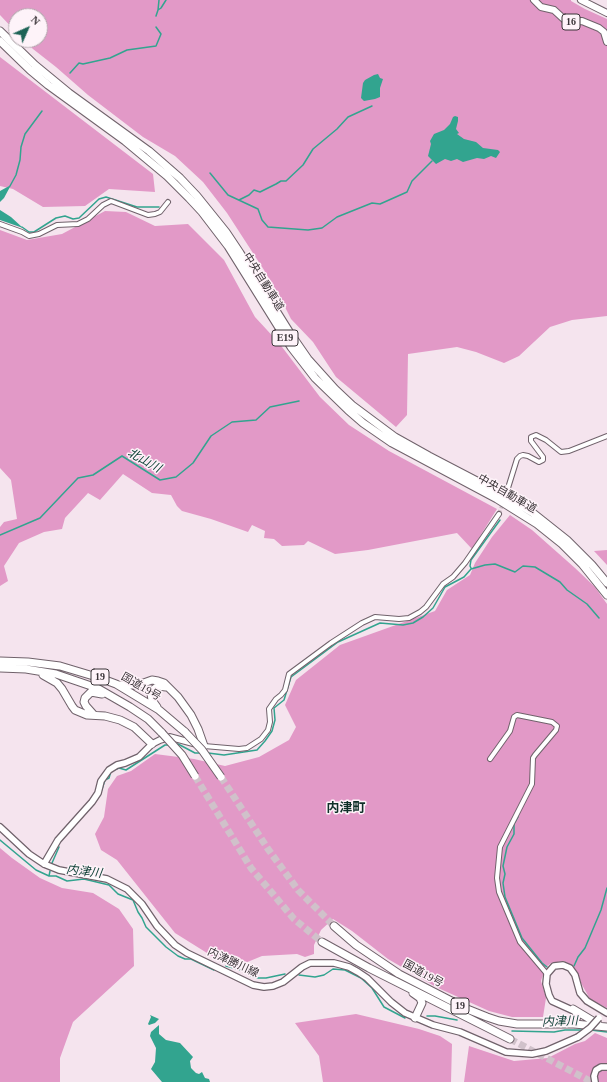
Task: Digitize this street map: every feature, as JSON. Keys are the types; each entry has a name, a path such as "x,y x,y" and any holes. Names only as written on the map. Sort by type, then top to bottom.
{"highway":[{"name":"中央自動車道","path":"0,31 34,66 145,148 180,178 197,196 226,232 304,354 320,373 352,405 382,428 412,447 500,493 533,513 567,540 592,565 607,583"},
{"name":"中央自動車道","path":"0,41 48,85 154,164 189,198 202,212 228,246 291,347 315,378 339,402 363,423 392,443 497,499 537,524 562,544 582,564 607,595"},
{"name":"国道19号","path":"0,661 28,662 60,666 116,684 159,710 185,732 202,750 221,777"},
{"name":"国道19号","path":"0,668 26,669 56,674 97,688 114,697 148,719 182,755 195,776"},
{"path":"26,669 48,676 57,683 75,710 87,715 113,717 127,723 140,732 152,744"},
{"path":"116,684 128,686 138,685 152,680 164,683 191,715 204,746"},
{"path":"159,710 152,700 151,694 153,690 158,686 170,689"},
{"path":"94,715 89,711 84,702 87,695 95,692 114,697"},
{"name":"国道19号","path":"334,926 356,946 399,974 467,1010 498,1021 517,1024 574,1024 604,1027"},
{"name":"国道19号","path":"322,942 510,1039"},
{"path":"401,983 404,988 418,996 422,1003"},
{"path":"422,1003 431,1002 448,1010 454,1010"},
{"path":"415,1018 422,1003"},
{"path":"572,1009 604,1027"}],"main road":[{"name":"16","path":"534,0 542,7 554,10 567,22 582,21 599,28 604,32 607,42"},
{"name":"16","path":"581,0 607,13"},
{"path":"44,864 58,840 92,802 98,793 101,780 109,770 117,765 139,757 152,744 170,737 204,746"},
{"name":"内津勝川線","path":"0,827 29,854 44,864 59,870 107,879 119,884 135,896 156,926 175,945 187,953 253,985 264,987 273,986 283,982 302,967 310,963 334,963 349,967 367,978 391,1002 405,1013 433,1025 460,1032 498,1049 514,1053 532,1054 546,1051 578,1037 590,1028 605,1012"},
{"path":"574,1024 578,1016 572,1009 552,1001 549,994 546,984 547,974 554,966 563,965 570,968 575,975 580,993 587,1001 605,1012"},
{"path":"595,1082 594,1076 596,1070 601,1067 607,1067"}],"street":[{"path":"0,224 29,236 39,234 57,225 78,224 88,220 103,205 111,201 148,214 160,212 168,202"},
{"path":"508,488 517,459 520,456 528,456 540,462 543,460 543,457 531,441 531,437 536,435 546,440 561,452 569,451 607,436"},
{"path":"204,746 239,749 246,748 261,739 268,730 270,722 269,710 276,699 285,690 289,674 331,642 375,616 399,619 409,618 420,612 443,584 453,577 466,564 499,514"},
{"path":"490,759 510,731 516,715 552,722 557,726 556,730 537,750 533,758 532,784 500,847 497,878 499,892 520,942 547,974"}],"shaded area":[{"path":"0,0 571,0 585,9 607,19 607,316 572,320 550,327 519,356 504,363 476,352 457,347 408,354 407,415 396,427 336,377 313,342 291,319 264,270 227,213 203,182 175,156 143,137 88,95 32,48 48,48 48,8 8,8 8,24 0,15"},
{"path":"0,57 153,174 155,192 109,189 85,206 43,207 13,189 0,186"},
{"path":"378,74 380,78 383,79 380,88 380,97 364,101 361,98 363,83 365,80"},
{"path":"455,116 458,117 456,129 459,133 457,134 464,139 476,142 483,148 498,150 500,152 496,158 491,156 484,159 477,158 463,162 457,159 451,161 445,159 436,164 428,156 431,144 430,141 434,134 444,130"},
{"path":"11,185 4,198 0,202 0,191"},
{"path":"0,210 11,217 23,228 0,220"},
{"path":"105,211 126,212 155,226 188,224 224,260 255,317 279,343 320,397 349,425 389,451 497,509 472,549 457,533 368,550 335,554 308,541 304,545 282,546 274,539 264,538 265,531 252,525 248,532 182,511 177,506 171,495 152,493 123,474 100,500 88,493 65,518 62,529 44,532 19,543 4,566 8,581 0,586 0,527 4,522 17,519 11,480 0,468 0,230 27,240 62,234"},
{"path":"510,515 532,530 575,568 595,587 607,604 607,1008 590,999 577,972 571,965 564,961 551,963 545,968 541,981 546,998 543,1017 512,1017 489,1011 436,987 388,959 352,931 333,919 321,930 314,945 314,954 305,957 297,954 262,956 245,963 223,963 175,933 117,860 101,850 95,834 104,817 108,789 117,776 131,771 155,754 194,759 225,766 259,757 289,740 296,727 285,705 296,680 340,645 435,611 447,590 470,575 475,563 492,537"},
{"path":"607,550 607,565 594,551"},
{"path":"0,848 40,878 62,888 93,893 119,909 133,929 134,966 73,1022 60,1058 60,1082 0,1082"},
{"path":"356,1014 419,1029 440,1036 452,1044 451,1082 323,1082 319,1056 295,1023"},
{"path":"150,1015 159,1019 155,1023 149,1025 148,1024 151,1017"},
{"path":"159,1025 159,1034 166,1040 180,1043 193,1057 190,1061 191,1068 196,1073 199,1074 202,1072 205,1078 209,1079 210,1082 162,1082 151,1069 155,1062 156,1048 150,1036 151,1032"},
{"path":"595,1033 607,1038 607,1082 464,1082 469,1046 514,1061 548,1058 575,1044 585,1041"}],"waterway":[{"path":"158,10 159,0"},
{"path":"156,16 158,10 166,0"},
{"path":"70,73 79,63 83,64 110,58 127,50 156,46 161,34 156,27"},
{"path":"239,200 249,195 254,190 260,192 281,181 286,181 303,165 313,149 337,129 348,117 372,106"},
{"path":"10,186 16,175 25,134 42,111"},
{"path":"210,173 228,195 258,209 262,220 268,227 308,230 322,228 337,217 372,203 380,204 407,192 412,181 432,161"},
{"path":"22,227 29,232 34,232 56,218 65,216 73,219 79,218 99,199 106,197 137,207 159,207"},
{"name":"北山川","path":"0,535 40,518 78,478 93,475 122,456 160,480 176,477 193,463 211,436 232,422 256,420 270,407 299,401"},
{"path":"471,568 471,560 500,520"},
{"path":"208,753 224,755 257,750 272,731 275,720 274,708 284,700 291,677 338,642 380,623 403,625 413,623 433,608 445,587 464,577 471,569 495,564 515,572 523,566 535,567 560,582 567,590 587,604 599,618"},
{"path":"176,745 178,744 195,753 200,753"},
{"path":"97,799 100,795 105,780 109,778 111,771 119,768 126,770 165,745 168,745"},
{"path":"518,817 514,824 514,834 507,847 503,866 505,874 503,883 505,897 522,938 547,967"},
{"path":"70,831 79,820"},
{"name":"内津川","path":"0,840 36,870 49,876 56,876 67,881 84,879 109,885 118,894 133,900 146,927 166,947 178,956 185,959 191,959 214,970"},
{"path":"52,863 59,847"},
{"name":"内津川","path":"49,876 50,871"},
{"path":"574,966 578,957 585,948 601,910 607,888"},
{"name":"内津川","path":"226,966 245,971 251,976 258,978 285,974"},
{"name":"内津川","path":"299,975 315,977 324,975 333,969 345,970 361,978 372,988 384,1007 405,1018"},
{"name":"内津川","path":"427,1016 457,1020"},
{"name":"内津川","path":"512,1031 554,1032 565,1030 583,1030"},
{"name":"内津川","path":"591,1030 607,1032"}],"tunnel":[{"path":"499,514 503,503"},
{"path":"195,776 251,868 294,919 322,942"},
{"path":"221,777 268,849 298,890 334,926"},
{"path":"510,1039 592,1082"}],"district":[{"name":"内津町","path":"346,809"}]}
